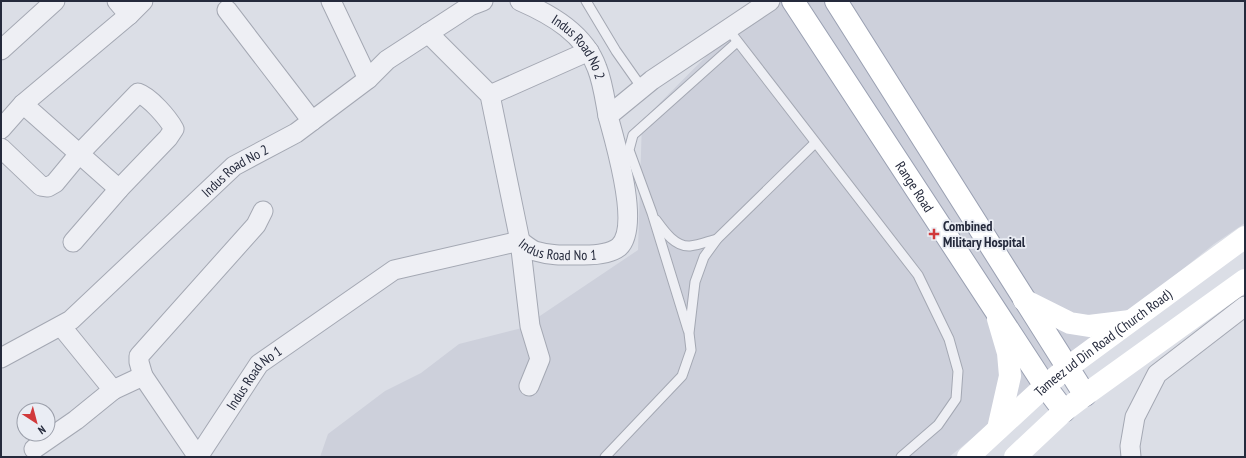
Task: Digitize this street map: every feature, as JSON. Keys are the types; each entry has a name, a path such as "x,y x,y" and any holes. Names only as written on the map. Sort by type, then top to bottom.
{"main road":[{"name":"Range Road","path":"793,1 1045,386 1064,411"},
{"path":"836,1 1085,395"},
{"name":"Tameez ud Din Road (Church Road)","path":"968,457 1045,386 1067,368 1245,237"},
{"path":"1014,457 1064,411 1245,280"},
{"path":"1024,300 1070,323 1089,326 1132,320"},
{"path":"995,309 1008,353 1010,376 998,429"}],"street":[{"path":"1,50 55,1"},
{"path":"1,128 23,104 123,8 143,1"},
{"path":"331,1 368,79"},
{"name":"Indus Road No 2","path":"1,358 71,320 234,166 296,134 368,79 387,60 470,6 482,1"},
{"name":"Indus Road No 2","path":"520,1 544,12 567,27 589,51 598,68 608,116"},
{"path":"608,116 642,88 733,36 770,1"},
{"path":"227,10 312,121"},
{"path":"428,33 490,95 520,241 530,326 540,359 529,386"},
{"path":"490,95 589,51"},
{"path":"1,148 41,186 48,187 55,183 79,154 131,98 138,93 144,95 170,122 174,129 168,138 118,189 73,242"},
{"path":"23,104 118,189"},
{"name":"Indus Road No 1","path":"198,457 259,364 394,270 520,241 534,250 556,255 594,255 612,251 620,246 625,236 628,215 622,167 608,116"},
{"path":"198,457 143,376 139,356 256,225 263,211"},
{"path":"1131,457 1130,446 1135,417 1158,374 1245,306"},
{"path":"61,326 113,390"},
{"path":"34,449 76,420 113,390 143,376"}],"lane":[{"path":"586,1 616,51 642,88"},
{"path":"605,457 682,376 691,350 689,334 652,214 629,150 633,135 733,36 918,275 949,339 958,371 956,399 938,425 901,457"},
{"path":"689,334 695,282 704,257 717,239 815,143"},
{"path":"652,214 668,237 677,242 689,246 717,239"}],"shaded area":[{"name":"Combined Military Hospital","path":"761,1 1245,1 1245,223 1214,244 949,457 320,457 328,434 385,391 421,373 459,344 522,328 638,250 642,121"}],"place":[{"name":"Combined Military Hospital","path":"934,234"}]}
